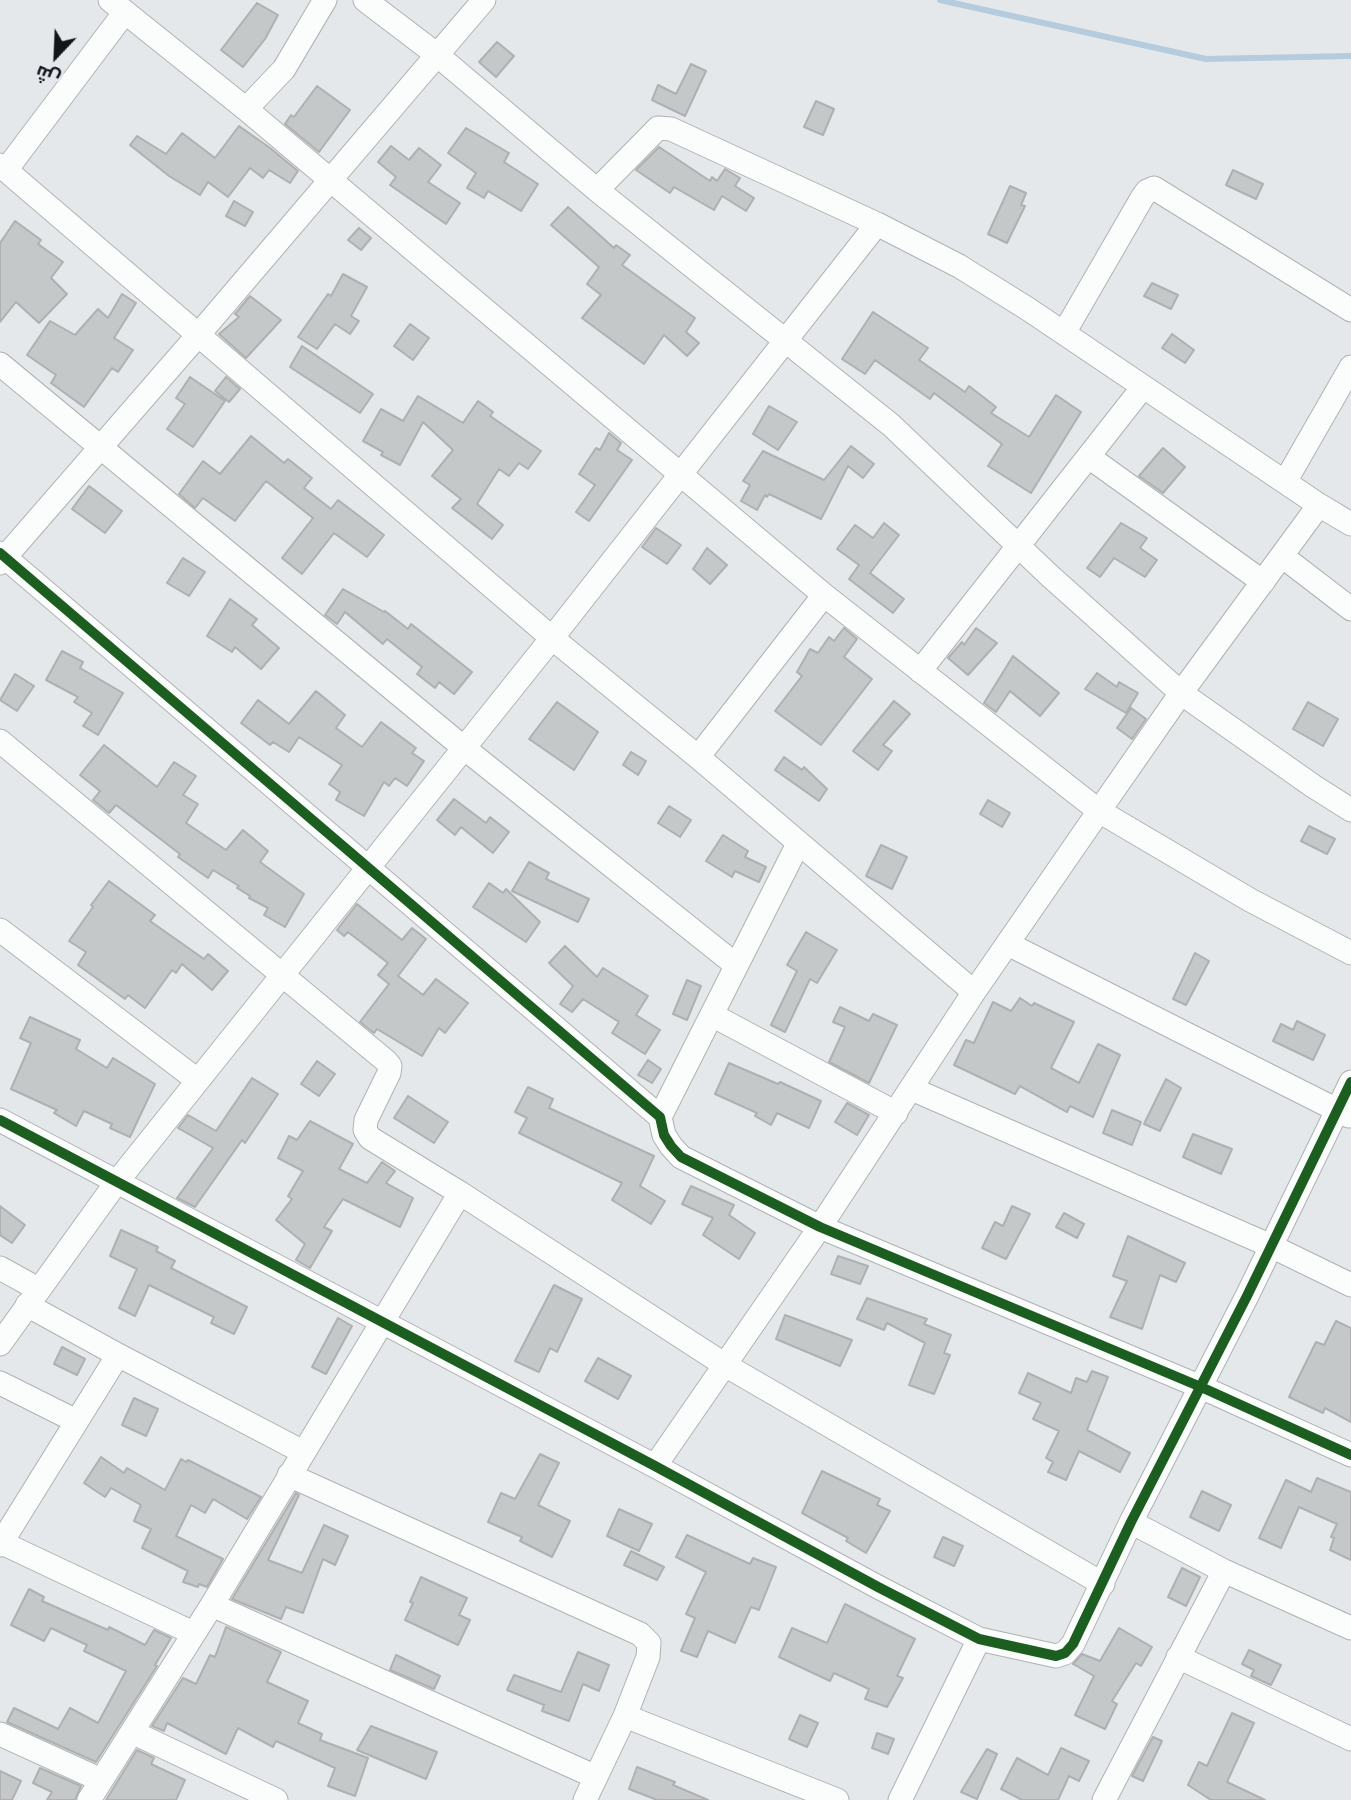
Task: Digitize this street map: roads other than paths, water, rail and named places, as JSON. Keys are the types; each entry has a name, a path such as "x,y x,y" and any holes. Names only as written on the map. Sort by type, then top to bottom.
{"street":[{"path":"246,109 284,69 325,0"},
{"path":"365,0 436,54 597,190 891,425 1181,693 1351,810"},
{"path":"484,0 102,447 2,558 369,867 660,1117 664,1135 681,1157 820,1227 1201,1387 1351,1455"},
{"path":"974,992 698,757 552,638 3,168 118,6 246,109 824,595 1099,811 1250,900 1351,953"},
{"path":"597,190 658,128 671,129 877,224 959,266 1351,524"},
{"path":"1064,333 1142,198 1154,188 1351,310"},
{"path":"0,1344 116,1183 552,638 877,224"},
{"path":"0,364 464,748 736,965"},
{"path":"1284,482 1351,368"},
{"path":"920,671 1143,387"},
{"path":"1089,457 1263,582"},
{"path":"655,1466 820,1227 974,992 1099,811 1181,693 1319,505"},
{"path":"1282,556 1351,609"},
{"path":"698,757 824,595"},
{"path":"0,741 390,1066 366,1119 365,1129 370,1138 460,1193 725,1365 1103,1584"},
{"path":"660,1117 798,844"},
{"path":"0,930 197,1080"},
{"path":"1008,944 1344,1114"},
{"path":"712,1015 896,1113"},
{"path":"0,1120 979,1639 1056,1656 1065,1653 1073,1644 1131,1522 1271,1246 1344,1114 1351,1082"},
{"path":"912,1089 1271,1246 1351,1285"},
{"path":"0,1734 95,1790 212,1605 460,1193"},
{"path":"0,1268 32,1297 118,1355 303,1452"},
{"path":"118,1355 0,1543 193,1633"},
{"path":"0,1383 76,1422"},
{"path":"289,1475 640,1634 649,1643 648,1657 625,1716 585,1800"},
{"path":"1131,1522 1224,1570 1351,1628"},
{"path":"1112,1797 1178,1657 1224,1570"},
{"path":"212,1605 596,1777"},
{"path":"900,1800 979,1639"},
{"path":"1178,1657 1351,1739"},
{"path":"625,1716 837,1800"},
{"path":"131,1732 275,1800"}],"waterway":[{"path":"940,0 1206,59 1351,56"}]}
